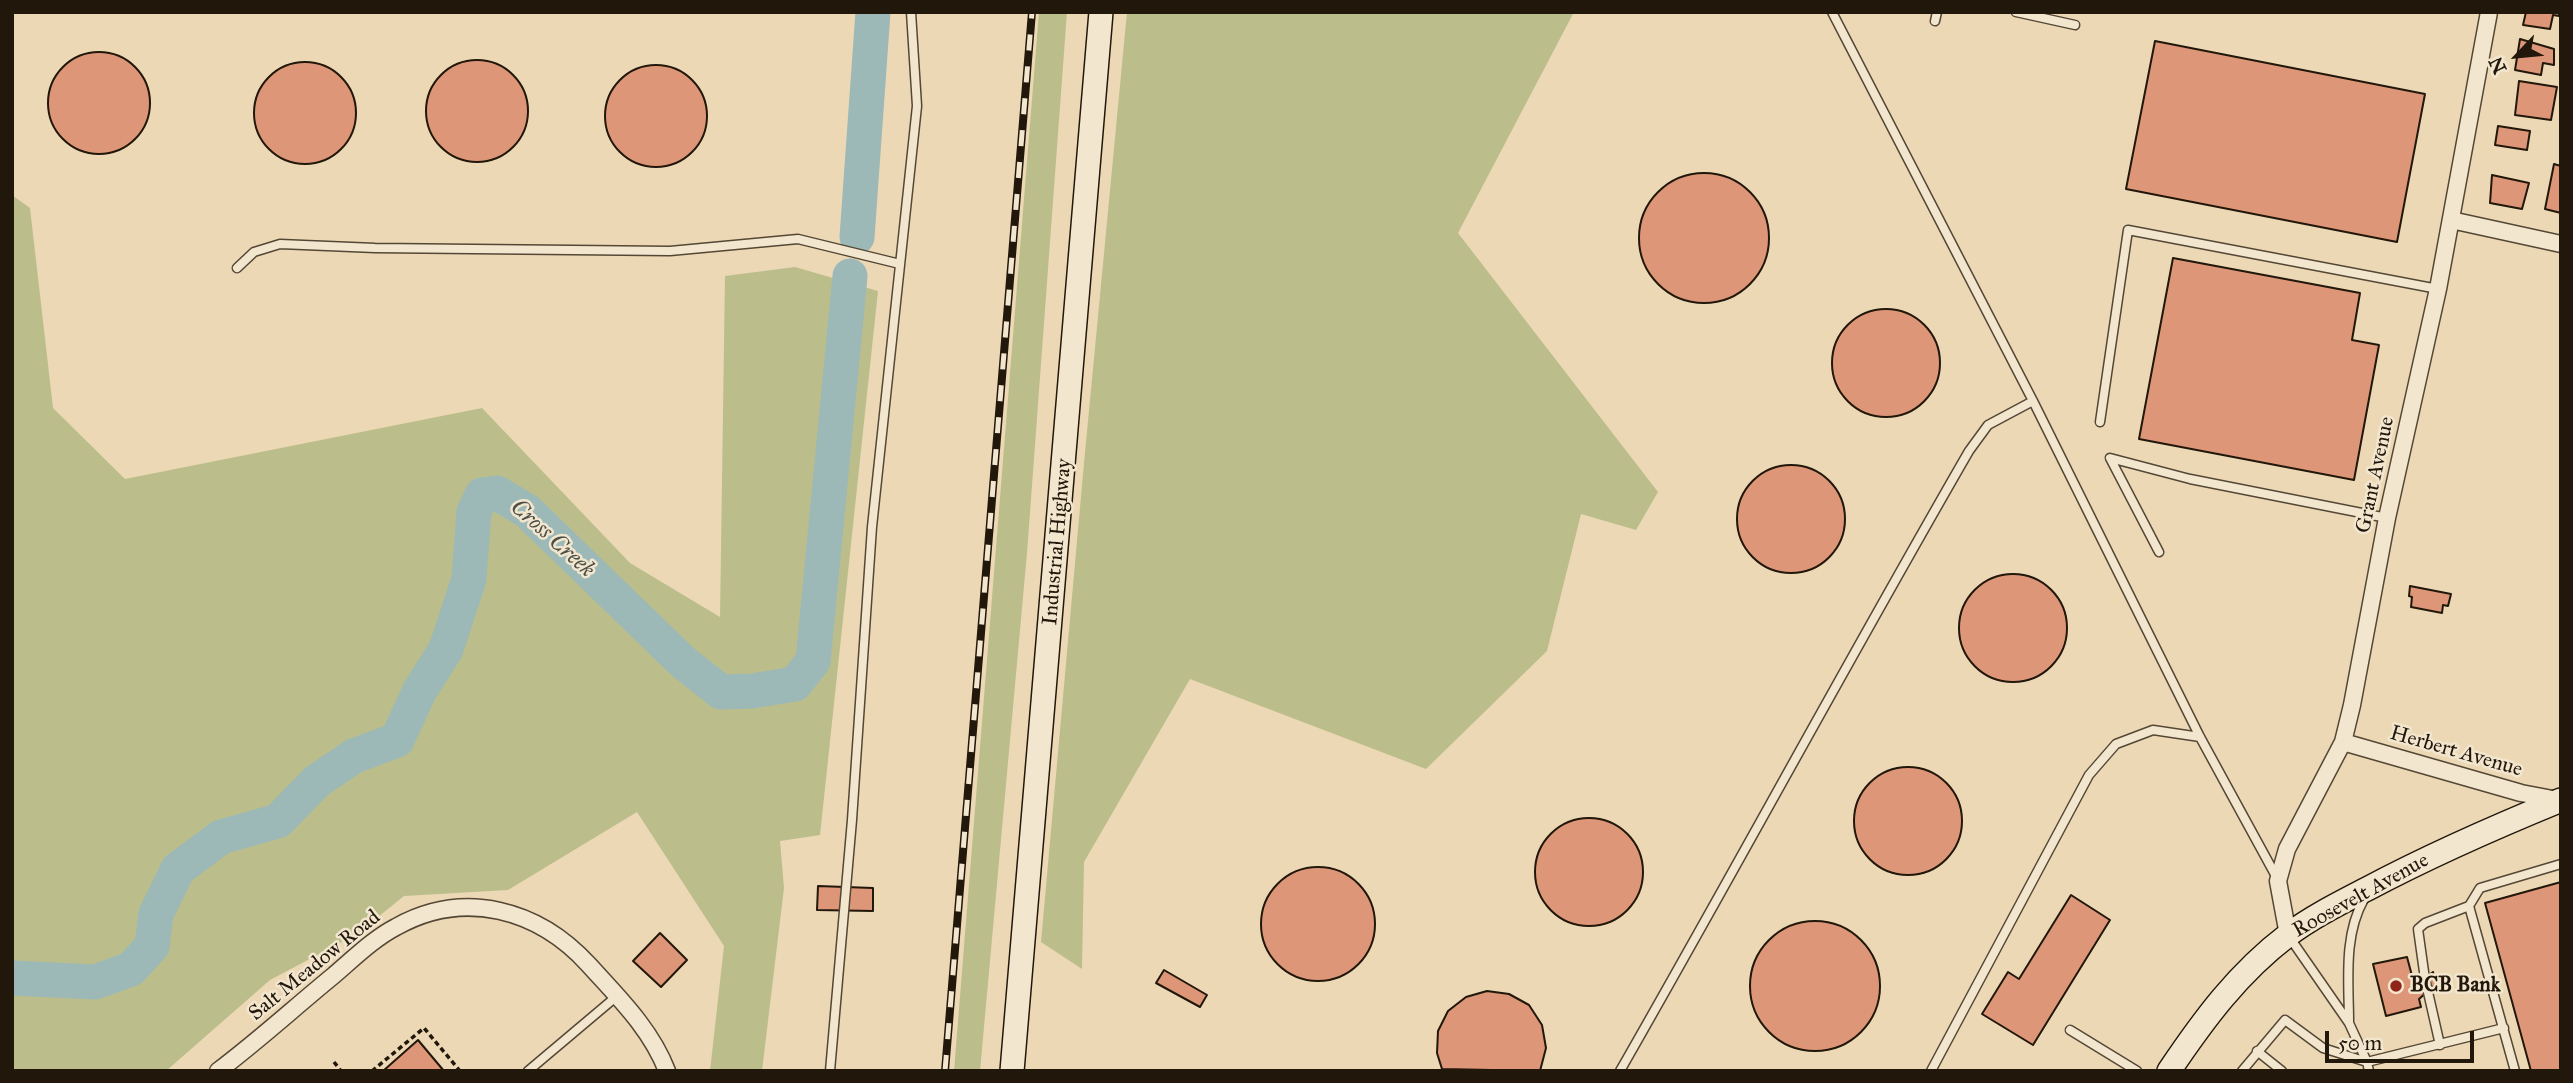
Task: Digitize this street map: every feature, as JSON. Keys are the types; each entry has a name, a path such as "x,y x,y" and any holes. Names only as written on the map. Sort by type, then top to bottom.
{"main road":[{"name":"Industrial Highway","path":"1012,1071 1101,12"},
{"name":"Roosevelt Avenue","path":"2169,1071 2209,1011 2227,990 2288,935 2411,865 2560,798"}],"street":[{"name":"Grant Avenue","path":"2288,935 2278,881 2287,849 2343,742 2352,705 2387,518 2438,289 2489,12"},
{"path":"2451,220 2561,244"},
{"name":"Herbert Avenue","path":"2343,742 2521,793 2560,798"},
{"name":"Salt Meadow Road","path":"218,1071 384,934 408,920 435,912 479,909 497,910 527,918 568,944 617,996 653,1041 667,1071"}],"lane":[{"path":"830,1071 852,820 872,527 917,106 911,12"},
{"path":"1832,12 2033,401 2200,737 2278,881"},
{"path":"2016,12 2075,25"},
{"path":"2101,422 2128,230 2438,289"},
{"path":"237,268 254,252 280,244 670,251 798,239 900,264"},
{"path":"1620,1071 1717,902 1853,651 1969,452 1988,425 2033,401"},
{"path":"2159,552 2110,458 2189,479 2387,518"},
{"path":"1931,1071 2088,775 2116,744 2153,730 2200,737"},
{"path":"2440,1045 2425,979 2418,929 2425,923 2469,906 2480,888 2561,864"},
{"path":"2349,1023 2349,946 2352,926 2370,887"},
{"path":"2469,906 2515,1071"},
{"path":"2288,935 2349,1023 2368,1066"},
{"path":"528,1071 617,996"},
{"path":"2242,1071 2285,1020 2323,1048 2368,1066 2504,1028"},
{"path":"2070,1030 2137,1071"},
{"path":"2257,1051 2282,1071"}],"path":[{"path":"372,1071 424,1028 460,1071"},
{"path":"334,1062 341,1071"}],"green space":[{"path":"1039,12 1067,12 1027,553 980,1071 954,1071"},
{"path":"1127,12 1574,12 1458,233 1658,492 1636,530 1581,514 1547,651 1426,769 1190,679 1084,862 1082,969 1041,942"},
{"path":"12,195 30,208 53,408 125,479 482,408 630,563 720,617 725,276 795,267 878,291 820,835 780,841 784,888 762,1071 710,1071 724,946 637,812 508,890 404,896 357,934 270,980 166,1071 12,1071"}],"building":[{"path":"2526,12 2559,12 2559,16 2553,15 2550,29 2523,25"},
{"path":"2520,39 2554,49 2554,65 2543,63 2541,75 2515,70"},
{"path":"2155,41 2425,94 2397,242 2126,189"},
{"path":"99,52 128,60 142,74 150,103 142,132 128,146 99,154 70,146 56,132 48,103 56,74 70,60"},
{"path":"477,60 506,68 520,82 528,111 520,140 506,154 477,162 448,154 434,140 426,111 434,82 448,68"},
{"path":"305,62 325,65 348,84 353,93 356,113 353,133 334,156 325,161 305,164 285,161 262,142 257,133 254,113 257,93 276,70 285,65"},
{"path":"656,65 676,68 699,87 704,96 707,116 704,136 685,159 676,164 656,167 636,164 613,145 608,136 605,116 608,96 627,73 636,68"},
{"path":"2519,81 2557,87 2551,120 2515,115"},
{"path":"2498,126 2530,131 2527,150 2495,145"},
{"path":"2554,164 2561,166 2561,213 2545,209"},
{"path":"1704,173 1729,178 1750,192 1764,213 1769,238 1764,263 1750,284 1729,298 1704,303 1679,298 1658,284 1644,263 1639,238 1644,213 1658,192 1679,178"},
{"path":"2492,175 2529,183 2522,209 2490,203"},
{"path":"2173,258 2360,293 2352,340 2379,345 2354,480 2139,439"},
{"path":"1886,309 1907,313 1924,325 1936,342 1940,363 1936,384 1924,401 1907,413 1886,417 1865,413 1848,401 1836,384 1832,363 1836,342 1848,325 1865,313"},
{"path":"1791,465 1812,469 1829,481 1841,498 1845,519 1841,540 1829,557 1812,569 1791,573 1770,569 1753,557 1741,540 1737,519 1741,498 1753,481 1770,469"},
{"path":"2013,574 2034,578 2051,590 2063,607 2067,628 2063,649 2051,666 2034,678 2013,682 1992,678 1975,666 1963,649 1959,628 1963,607 1975,590 1992,578"},
{"path":"2410,586 2451,594 2448,606 2443,605 2442,613 2411,607"},
{"path":"1908,767 1929,771 1946,783 1958,800 1962,821 1958,842 1946,859 1929,871 1908,875 1887,871 1870,859 1858,842 1854,821 1858,800 1870,783 1887,771"},
{"path":"1589,818 1610,822 1627,834 1639,851 1643,872 1639,893 1627,910 1610,922 1589,926 1568,922 1551,910 1539,893 1535,872 1539,851 1551,834 1568,822"},
{"path":"1318,867 1340,871 1358,884 1371,902 1375,924 1371,946 1358,964 1340,977 1318,981 1296,977 1278,964 1265,946 1261,924 1265,902 1278,884 1296,871"},
{"path":"2561,882 2561,1071 2531,1071 2485,903"},
{"path":"818,886 873,888 873,911 817,910"},
{"path":"2071,895 2110,920 2033,1045 1982,1014 2008,972 2019,979"},
{"path":"1815,921 1840,926 1861,940 1875,961 1880,986 1875,1011 1861,1032 1840,1046 1815,1051 1790,1046 1769,1032 1755,1011 1750,986 1755,961 1769,940 1790,926"},
{"path":"660,933 687,960 661,987 633,961"},
{"name":"BCB Bank","path":"2407,957 2415,987 2433,972 2436,984 2419,999 2421,1007 2386,1016 2373,964"},
{"path":"1164,970 1207,995 1200,1007 1156,983"},
{"path":"1487,991 1509,994 1529,1005 1542,1025 1546,1048 1540,1071 1442,1069 1437,1053 1438,1031 1448,1011 1466,997"},
{"path":"418,1040 444,1071 383,1071"}],"waterway":[{"name":"Cross Creek","path":"857,237 873,12"},
{"name":"Cross Creek","path":"12,978 95,982 131,969 152,946 156,914 178,869 221,837 278,821 317,781 354,756 397,740 419,692 446,649 469,579 474,512 482,495 497,493 527,511 683,662 721,692 752,691 795,684 813,661 850,276"}],"railway":[{"path":"945,1071 1032,12"}],"place":[{"name":"BCB Bank","path":"2396,986"}]}
